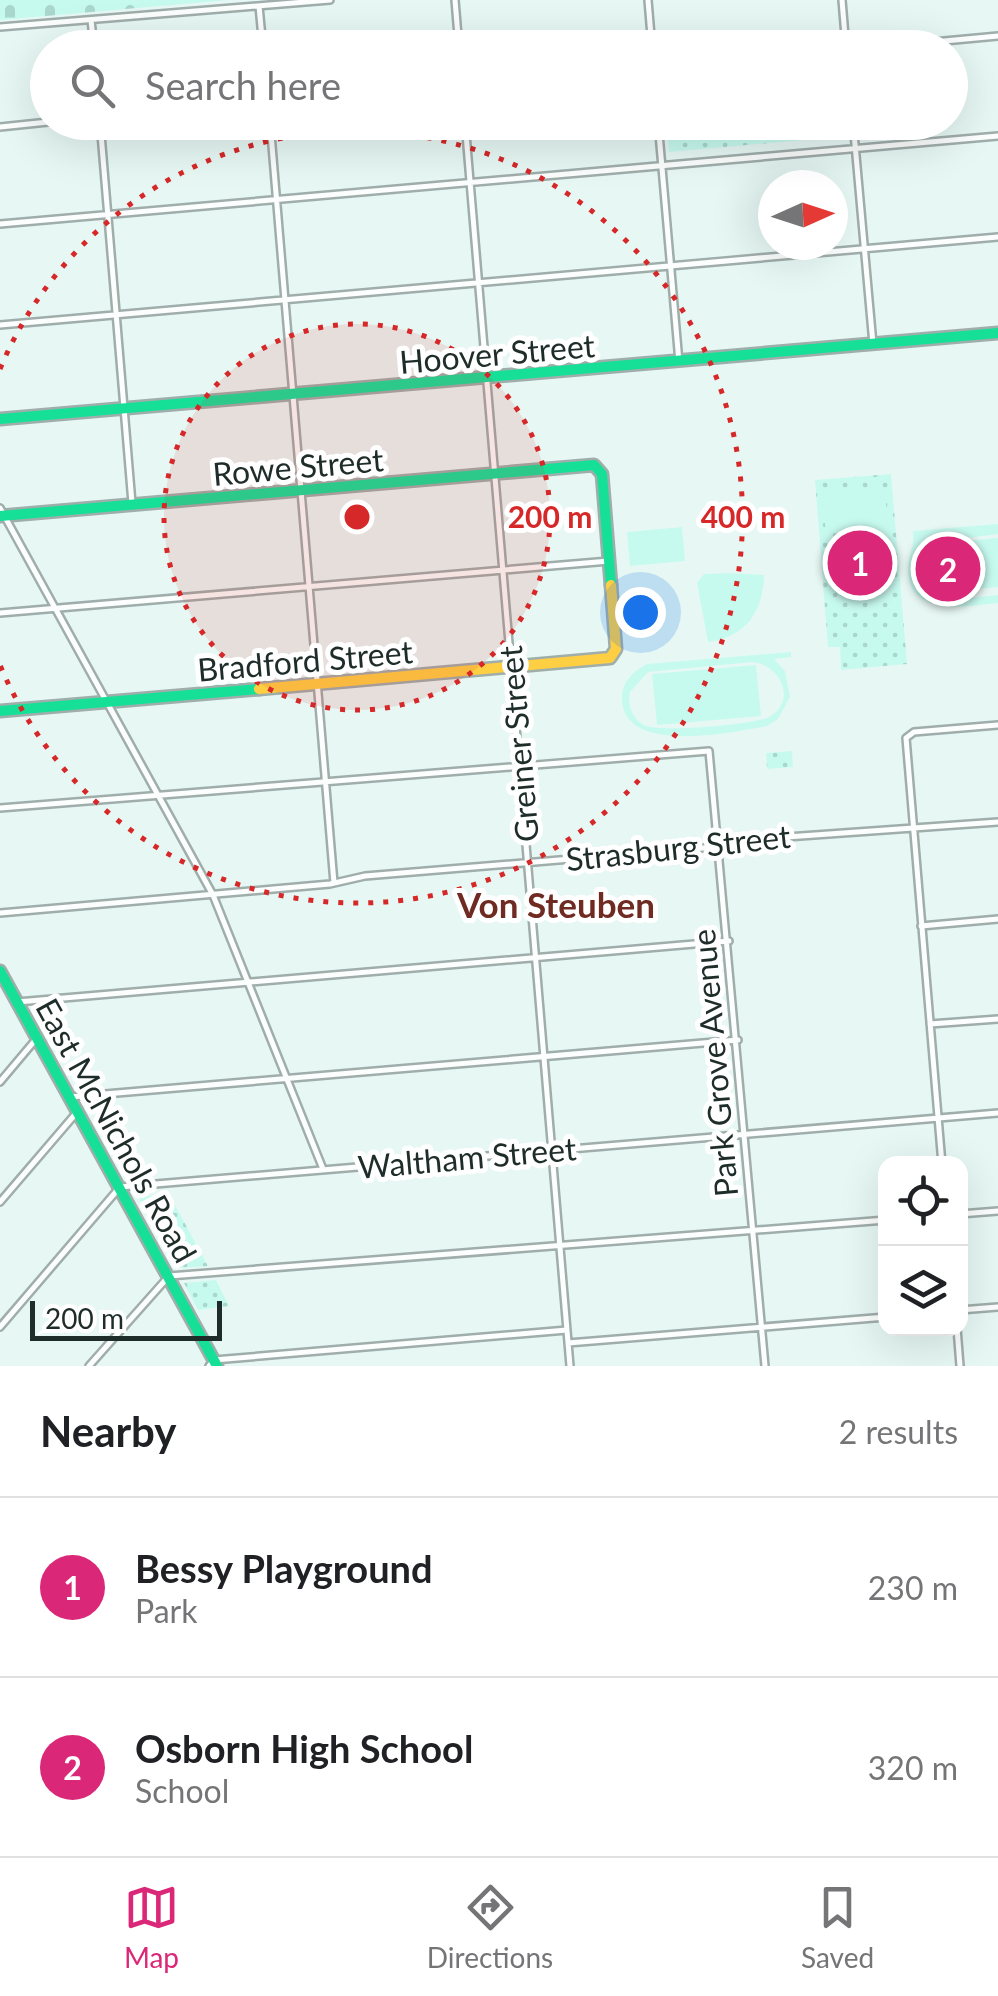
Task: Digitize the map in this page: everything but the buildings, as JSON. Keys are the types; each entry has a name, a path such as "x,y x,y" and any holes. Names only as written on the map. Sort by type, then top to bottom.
{"street":[{"path":"0,28 330,0"},
{"path":"455,0 458,30"},
{"path":"648,0 650,30"},
{"path":"842,0 844,30"},
{"path":"259,6 261,30"},
{"path":"91,20 92,30"},
{"path":"968,39 998,36"},
{"path":"0,127 30,124"},
{"path":"968,139 998,136"},
{"path":"102,140 132,505"},
{"path":"271,140 334,883"},
{"name":"Greiner Street","path":"467,140 570,1366"},
{"path":"660,140 679,362"},
{"path":"854,140 873,344"},
{"path":"0,224 954,140"},
{"path":"0,325 998,237"},
{"name":"Hoover Street","path":"0,420 998,333"},
{"name":"Rowe Street","path":"2,513 600,468 609,561"},
{"path":"2,513 212,895 324,1169"},
{"path":"0,614 609,561"},
{"name":"Bradford Street","path":"0,711 614,656 609,561"},
{"path":"941,1156 907,734 998,725"},
{"name":"Park Grove Avenue","path":"519,764 703,749 712,756 765,1366"},
{"path":"0,808 519,764"},
{"name":"Strasburg Street","path":"0,913 334,883 365,876 998,822"},
{"path":"922,926 998,920"},
{"path":"18,1002 729,942"},
{"name":"East McNichols Road","path":"0,970 214,1364"},
{"path":"930,1024 998,1019"},
{"path":"0,1082 37,1038"},
{"path":"70,1096 738,1040"},
{"path":"0,1202 78,1111"},
{"name":"Waltham Street","path":"120,1188 998,1113"},
{"path":"0,1327 120,1188"},
{"path":"968,1213 998,1211"},
{"path":"89,1366 169,1276 878,1221"},
{"path":"968,1309 998,1307"},
{"path":"568,1343 878,1318"},
{"path":"214,1364 567,1330"},
{"path":"958,1336 960,1366"}],"green space":[{"path":"0,0 229,0 0,20"},
{"path":"668,140 802,140 669,152"},
{"path":"891,474 907,664 841,670 840,647 828,647 815,480"},
{"path":"885,489 888,529 826,534 822,494"},
{"path":"998,524 998,534 930,543 920,557 918,569 922,585 939,597 998,595 998,603 942,606 918,596 908,570 913,531"},
{"path":"682,527 685,561 630,566 627,532"},
{"path":"998,538 998,587 944,592 940,543"},
{"path":"704,574 764,575 760,600 743,628 708,642 697,583"},
{"path":"791,652 791,657 774,659 785,671 790,697 778,719 767,726 706,735 659,734 640,728 627,717 622,700 628,679 647,664","holes":["753,662 778,677 784,693 783,702 769,717 726,725 667,728 644,725 631,711 630,692 648,672"]},
{"path":"756,665 761,716 657,725 652,674"},
{"path":"792,751 793,767 767,769 766,753"},
{"path":"169,1194 208,1266 179,1268 138,1197"},
{"path":"216,1280 229,1306 198,1310 184,1283"}],"traffic: fast":[{"path":"0,419 998,333"},
{"path":"0,516 594,465 602,474 611,585"},
{"path":"0,711 259,689"},
{"path":"0,971 217,1366"}],"traffic: slow":[{"path":"259,689 610,658 616,649 611,585"}],"place":[{"name":"Bessy Playground","path":"860,563"},
{"name":"Osborn High School","path":"948,569"}],"district":[{"name":"Von Steuben","path":"556,904"}]}
